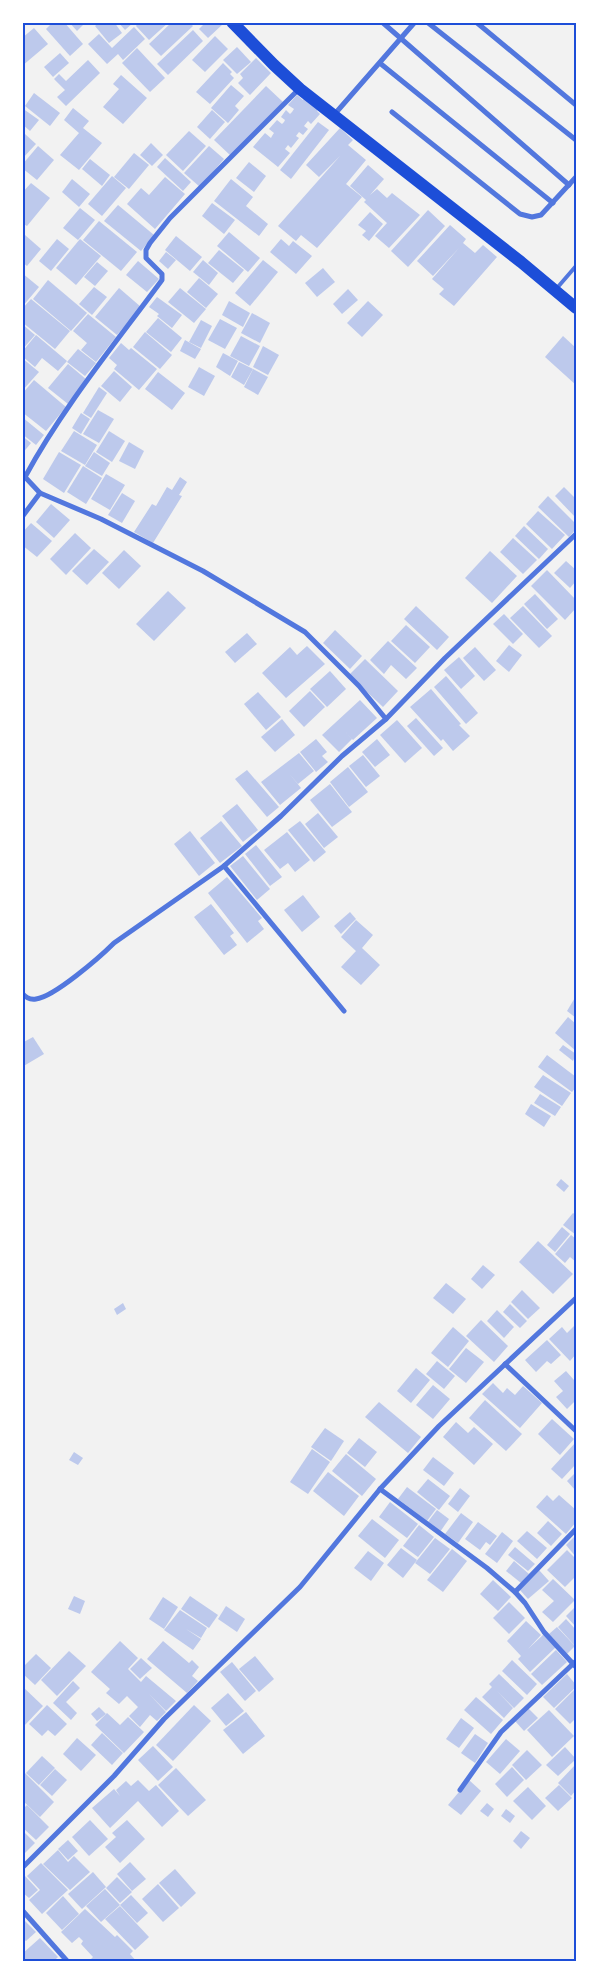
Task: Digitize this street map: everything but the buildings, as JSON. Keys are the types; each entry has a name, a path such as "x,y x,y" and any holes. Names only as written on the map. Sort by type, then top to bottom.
{"main road":[{"path":"232,22 300,89 555,289 576,308"}],"street":[{"path":"382,22 569,185"},
{"path":"333,116 381,64 415,22"},
{"path":"426,22 576,140"},
{"path":"476,22 576,105"},
{"path":"381,64 553,203"},
{"path":"300,89 170,218 150,243 146,250 146,258 162,274 162,280 40,449 24,477 40,493 101,519 203,572 305,632 359,686 386,719"},
{"path":"392,112 520,214 532,217 541,215 576,177"},
{"path":"22,518 40,493"},
{"path":"22,993 26,998 33,1000 42,998 100,956 114,943 224,866 280,816 342,756 386,719 445,658 576,534"},
{"path":"224,866 344,1011"},
{"path":"22,1868 114,1776 164,1719 300,1587 380,1489 439,1426 576,1298"},
{"path":"505,1364 576,1431"},
{"path":"380,1489 487,1568 514,1592 525,1603 544,1632 576,1664 501,1732 460,1790"},
{"path":"514,1592 576,1529"},
{"path":"22,1910 68,1962"}],"lane":[{"path":"555,289 576,266"}]}
